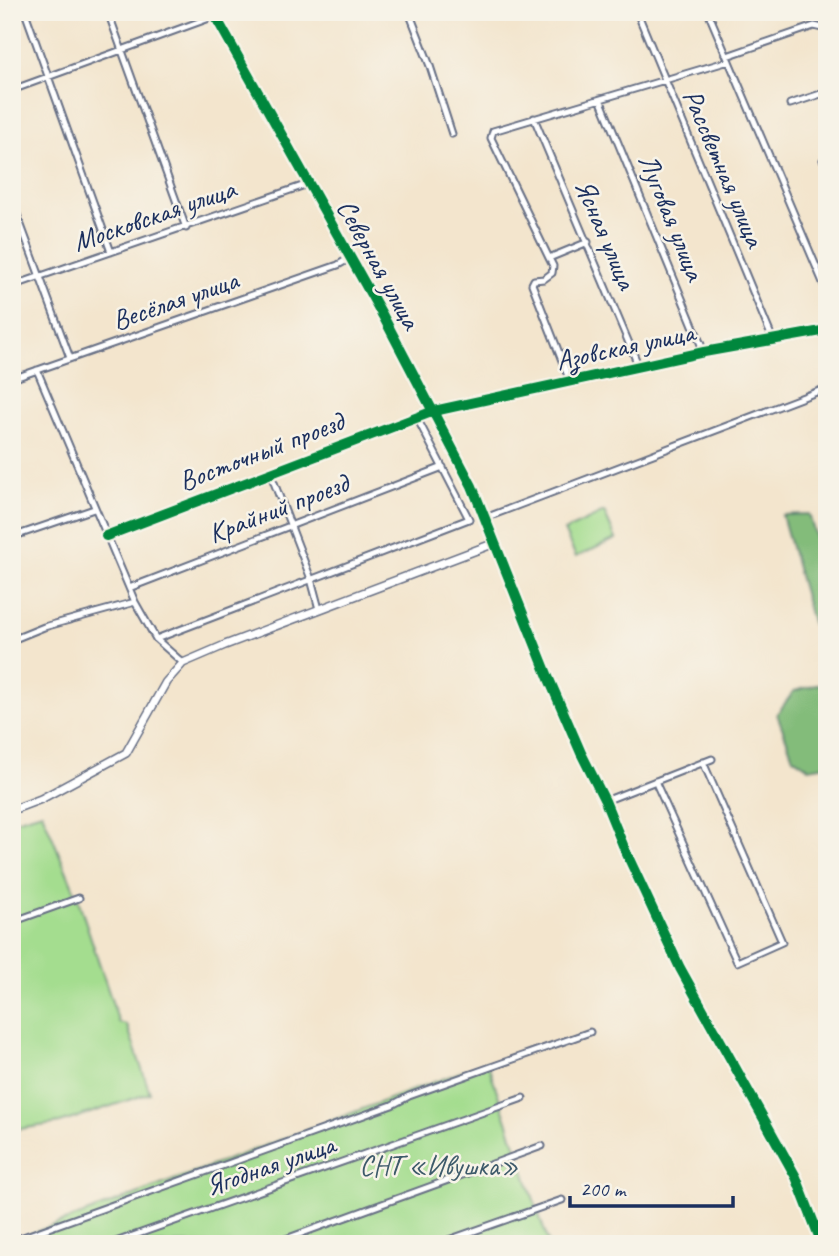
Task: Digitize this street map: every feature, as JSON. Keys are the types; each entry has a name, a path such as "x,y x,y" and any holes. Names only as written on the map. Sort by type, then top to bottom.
{"street":[{"path":"25,12 111,252"},
{"path":"108,12 186,228"},
{"path":"409,12 452,134"},
{"name":"Рассветная улица","path":"637,12 773,340"},
{"path":"708,12 827,292"},
{"path":"12,90 214,14"},
{"name":"Северная улица","path":"214,14 434,411 472,486 495,543"},
{"path":"570,381 532,284 534,280 544,279 552,273 549,258 491,138 493,131 664,80 814,26 821,26 827,36"},
{"path":"790,104 827,92"},
{"name":"Луговая улица","path":"600,99 704,352"},
{"name":"Ясная улица","path":"534,118 639,368"},
{"name":"Московская улица","path":"12,286 308,184"},
{"path":"12,201 70,358"},
{"path":"549,258 588,242"},
{"name":"Весёлая улица","path":"12,379 338,265 350,258"},
{"name":"Азовская улица","path":"434,411 704,352 827,330"},
{"path":"37,370 135,602 156,639 183,663"},
{"path":"485,518 827,388"},
{"name":"Восточный проезд","path":"106,536 434,411"},
{"path":"156,639 469,519 416,416"},
{"name":"Крайний проезд","path":"129,588 443,467"},
{"path":"270,472 311,579 319,609"},
{"path":"12,537 94,509"},
{"path":"12,810 41,799 126,753 166,682 183,663 495,543 581,754 680,968 796,1177 822,1244"},
{"path":"12,640 44,627 135,602"},
{"path":"605,801 712,759"},
{"path":"655,781 737,962 782,942 703,762"},
{"path":"12,922 79,898"},
{"path":"12,1241 392,1105 468,1073 590,1032"},
{"name":"Ягодная улица","path":"110,1244 523,1098"},
{"path":"272,1244 542,1146"},
{"path":"437,1244 562,1200"}],"green space":[{"path":"604,512 616,539 576,557 564,531"},
{"path":"809,514 827,577 827,675 782,515"},
{"path":"827,682 827,765 809,768 793,757 777,714 794,691"},
{"path":"42,812 78,899 119,1023 127,1025 150,1093 60,1123 12,1130 12,821"},
{"name":"СНТ «Ивушка»","path":"487,1062 549,1244 12,1244 12,1241"}],"cycle path":[{"path":"213,12 383,316 472,486 549,679 625,850 680,968 796,1177 822,1244"},
{"path":"106,536 434,411 704,352 827,330"}]}
